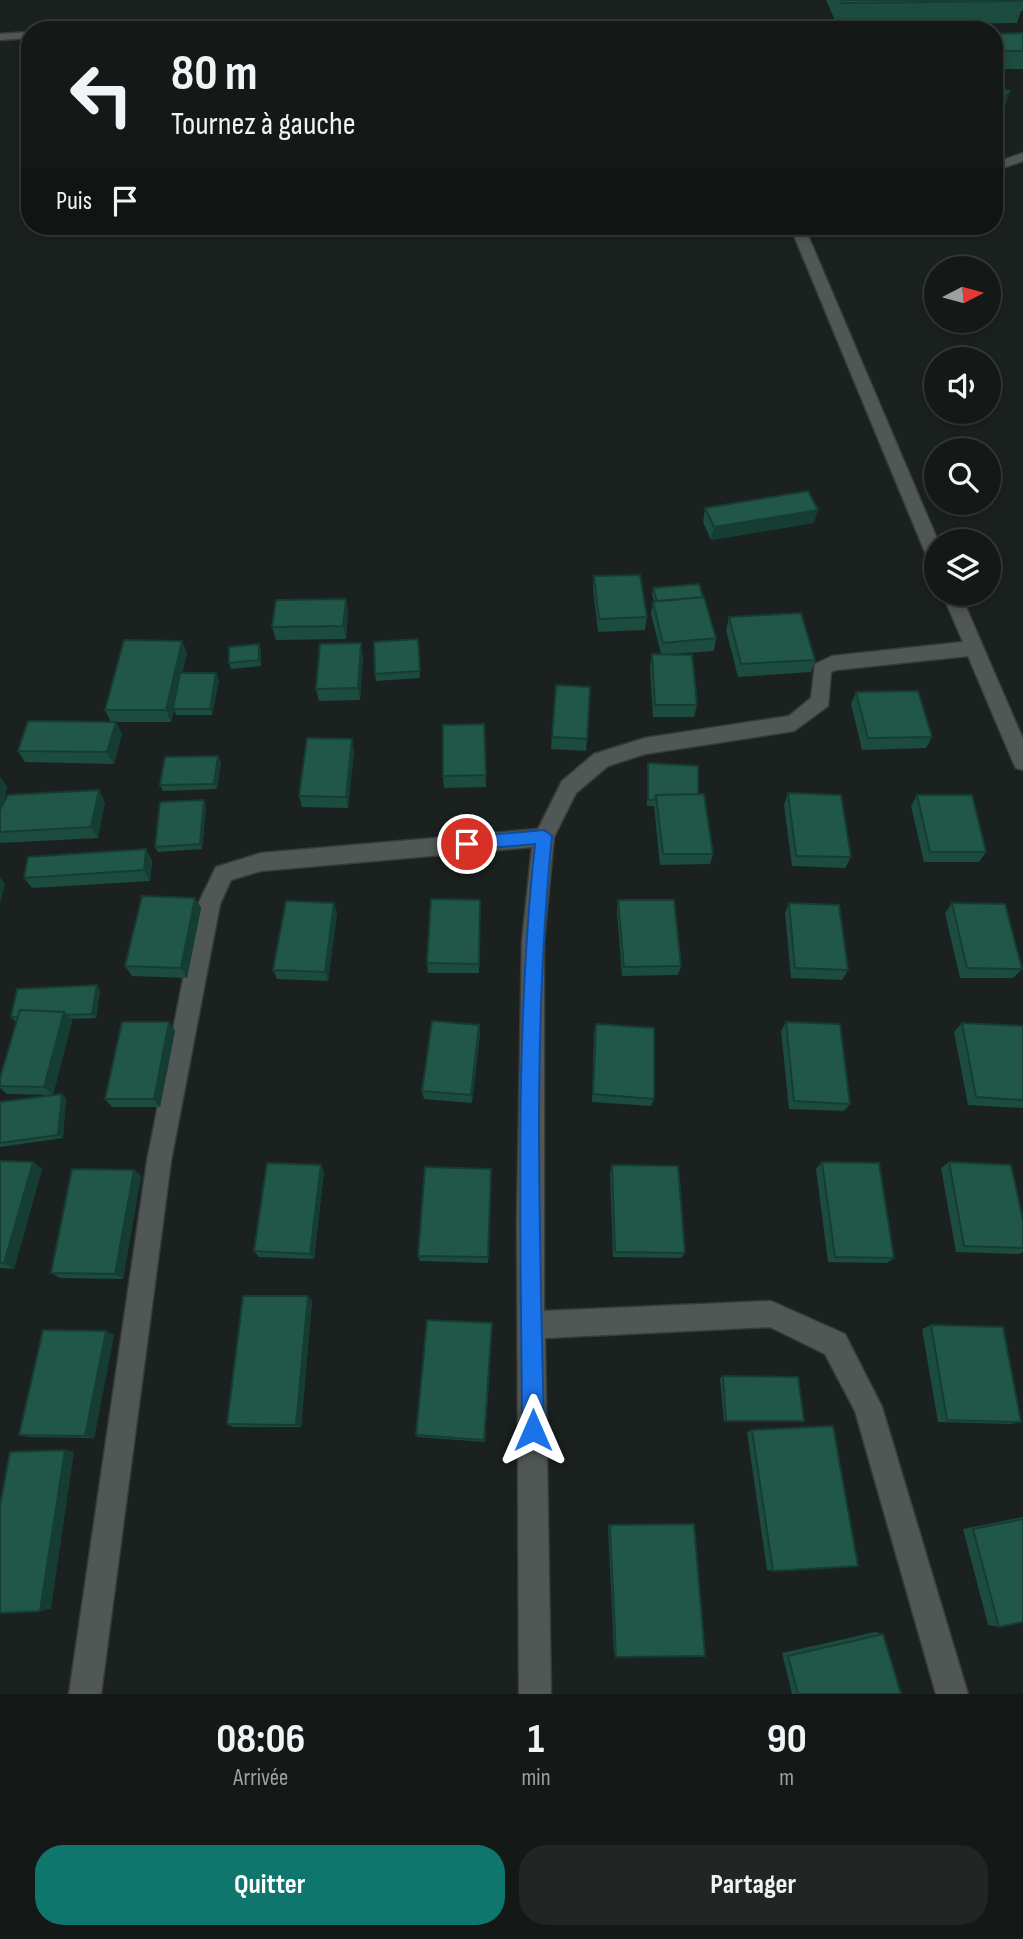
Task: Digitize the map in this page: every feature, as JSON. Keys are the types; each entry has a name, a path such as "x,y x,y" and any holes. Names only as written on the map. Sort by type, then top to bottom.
{"street":[{"path":"0,37 21,36"},
{"path":"1003,164 1023,157"},
{"path":"801,235 924,529"},
{"path":"956,606 1023,762"},
{"path":"536,1694 532,1325 533,941 544,836 569,787 601,760 645,746 794,723 821,701 822,669 831,663 974,648"},
{"path":"85,1694 159,1161 209,904 224,873 261,862 544,836"},
{"path":"532,1325 771,1314 835,1344 868,1407 951,1694"}],"building":[{"path":"840,0 1023,0 1023,1 841,3"},
{"path":"1023,33 1023,51 1003,51 1003,34"},
{"path":"1003,89 1010,91 1003,98"},
{"path":"808,491 818,510 714,527 705,508"},
{"path":"640,575 647,617 599,619 594,576"},
{"path":"699,584 703,597 657,601 653,588"},
{"path":"704,597 716,638 663,643 653,602"},
{"path":"346,599 343,626 272,627 276,600"},
{"path":"801,613 815,660 741,664 729,617"},
{"path":"418,639 420,671 375,674 374,642"},
{"path":"124,640 182,641 166,710 105,710"},
{"path":"361,643 358,688 316,689 320,644"},
{"path":"259,644 259,660 229,663 229,647"},
{"path":"652,654 692,655 697,705 655,705"},
{"path":"180,673 216,673 210,709 173,709"},
{"path":"556,685 590,687 587,739 552,737"},
{"path":"918,691 932,737 868,738 856,692"},
{"path":"28,721 116,722 107,752 18,751"},
{"path":"484,724 486,775 443,776 443,725"},
{"path":"307,738 352,739 346,797 299,796"},
{"path":"218,756 214,784 160,785 165,757"},
{"path":"648,763 698,766 698,794 656,795 655,800 648,800"},
{"path":"99,790 91,827 0,832 0,810 8,795"},
{"path":"788,793 841,795 851,857 796,856"},
{"path":"704,794 713,854 663,854 656,795"},
{"path":"917,795 972,795 986,852 930,852"},
{"path":"204,800 200,844 155,847 160,802"},
{"path":"146,849 144,870 24,878 28,857"},
{"path":"142,896 195,898 181,968 125,966"},
{"path":"431,899 480,900 479,964 427,963"},
{"path":"618,900 674,900 681,966 624,967"},
{"path":"286,901 334,903 325,972 273,970"},
{"path":"789,903 839,905 848,970 795,968"},
{"path":"952,903 1005,904 1022,969 967,968"},
{"path":"97,985 92,1014 66,1015 64,1012 20,1010 18,1017 11,1017 17,989"},
{"path":"20,1010 64,1012 44,1087 0,1086"},
{"path":"432,1021 479,1025 471,1095 422,1091"},
{"path":"122,1022 169,1022 154,1099 105,1099"},
{"path":"786,1022 840,1024 850,1104 794,1101"},
{"path":"962,1023 1023,1026 1023,1100 976,1097"},
{"path":"596,1024 654,1028 654,1099 593,1094"},
{"path":"62,1094 58,1135 0,1143 0,1102"},
{"path":"0,1161 33,1162 4,1263 0,1263"},
{"path":"822,1162 879,1163 894,1258 835,1257"},
{"path":"949,1162 1011,1165 1023,1221 1023,1248 964,1246"},
{"path":"267,1163 321,1165 310,1254 254,1251"},
{"path":"612,1165 678,1166 685,1253 615,1252"},
{"path":"425,1167 491,1169 488,1257 418,1256"},
{"path":"72,1169 134,1170 115,1274 51,1273"},
{"path":"243,1296 308,1296 296,1425 227,1424"},
{"path":"427,1320 492,1323 484,1440 416,1435"},
{"path":"931,1325 1003,1327 1021,1422 947,1420"},
{"path":"43,1330 106,1331 85,1436 19,1435"},
{"path":"723,1376 798,1377 804,1421 726,1421"},
{"path":"833,1426 858,1566 773,1571 752,1430"},
{"path":"65,1450 40,1611 0,1613 0,1506 10,1452"},
{"path":"1023,1519 1023,1622 999,1627 973,1529"},
{"path":"694,1524 705,1656 616,1657 610,1525"},
{"path":"883,1634 901,1694 798,1694 788,1656"}],"route":[{"path":"467,844 544,836 533,941 530,1222 533,1430"}]}
